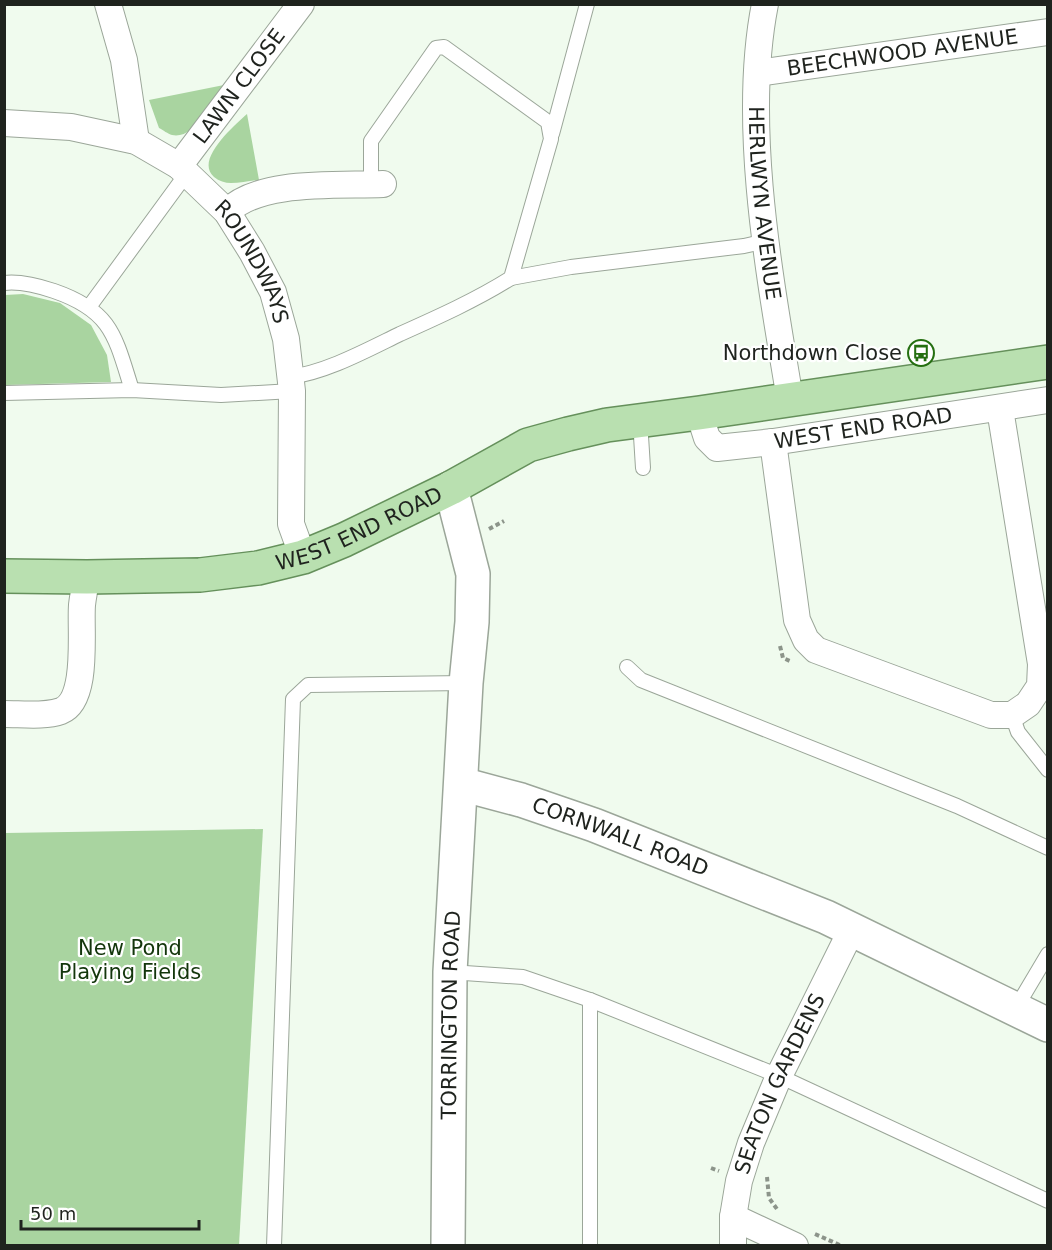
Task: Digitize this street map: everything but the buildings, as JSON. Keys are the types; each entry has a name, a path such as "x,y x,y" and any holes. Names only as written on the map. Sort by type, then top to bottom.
{"main road":[{"name":"WEST END ROAD","path":"4,576 200,575 258,568 303,557 344,540 451,488 528,445 607,430 640,420 1047,362"}],"street":[{"path":"108,4 124,60 136,141"},
{"name":"LAWN CLOSE","path":"183,170 301,4"},
{"name":"HERLWYN AVENUE","path":"765,4 757,73 757,151 766,241 790,399"},
{"name":"BEECHWOOD AVENUE","path":"757,73 1047,32"},
{"name":"ROUNDWAYS","path":"4,123 71,127 136,141 183,170 227,212 273,292 286,339 290,384 291,524 303,557"},
{"path":"227,212 236,204 264,192 300,187 377,184"},
{"name":"WEST END ROAD","path":"699,413 707,438 717,448 1000,409 1047,400"},
{"path":"773,442 797,620 806,640 816,650 991,715 1012,715 1028,704 1040,686 1041,664 1000,409"},
{"path":"451,488 473,574 472,622 460,784"},
{"path":"4,714 40,714 62,710 73,700 80,682 82,604 87,577"},
{"name":"CORNWALL ROAD","path":"460,784 521,800 594,825 815,912 1047,1024"},
{"name":"TORRINGTON ROAD","path":"448,1245 450,972 460,784"},
{"name":"SEATON GARDENS","path":"733,1245 733,1217 739,1181 751,1143 779,1076 852,929"},
{"path":"733,1217 800,1237"}],"lane":[{"path":"511,278 587,4"},
{"path":"377,184 371,141 436,48 444,47 548,122 551,139"},
{"path":"89,307 183,170"},
{"path":"4,393 132,390 221,395 290,384 485,294 511,278 571,267 744,246 766,241"},
{"path":"4,283 13,282 46,288 79,299 101,316 117,342 132,390"},
{"path":"640,420 643,468"},
{"path":"627,667 641,680 957,806 1047,848"},
{"path":"274,1245 293,699 308,685 466,683"},
{"path":"1012,715 1018,732 1047,770"},
{"path":"1016,1008 1047,954"},
{"path":"450,972 523,977 590,1000 779,1076 1047,1201"},
{"path":"590,1000 590,1245"}],"path":[{"path":"766,1172 769,1198 781,1214"},
{"path":"800,1237 842,1245"}],"green space":[{"path":"224,85 196,126 188,132 172,135 159,128 149,100"},
{"path":"247,114 259,180 222,182 209,170 212,152"},
{"path":"23,294 60,303 91,325 107,355 111,382 5,385 5,295"},
{"name":"New Pond Playing Fields","path":"263,829 239,1245 5,1245 5,833"}],"place":[{"name":"Northdown Close","path":"921,353"}]}
